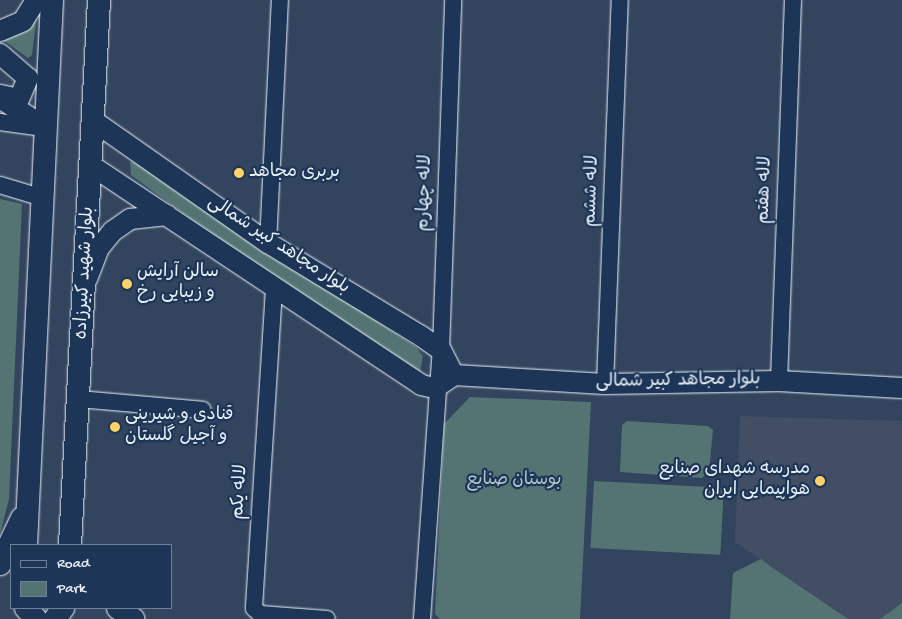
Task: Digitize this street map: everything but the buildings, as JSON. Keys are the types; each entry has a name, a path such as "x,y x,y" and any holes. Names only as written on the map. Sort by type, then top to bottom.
{"main road":[{"path":"26,544 52,0"},
{"name":"بلوار شهید کبیرزاده","path":"73,541 78,399 95,122 99,0"},
{"path":"0,564 28,504"},
{"path":"27,609 36,619"},
{"path":"55,619 63,609"},
{"path":"119,609 133,619"}],"street":[{"path":"0,31 23,20 36,0"},
{"path":"268,244 280,0"},
{"name":"لاله چهارم","path":"423,616 435,388 440,350 453,0"},
{"name":"لاله ششم","path":"605,384 620,0"},
{"name":"لاله هفتم","path":"779,381 793,0"},
{"path":"0,96 19,99 27,89 28,78 6,59"},
{"path":"0,96 46,128"},
{"path":"0,122 46,128"},
{"name":"بلوار مجاهد کبیر شمالی","path":"95,122 268,244 440,350 454,375 605,384 779,381 902,388"},
{"name":"بلوار مجاهد کبیر شمالی","path":"92,166 167,215 406,379 435,388"},
{"path":"0,185 43,198"},
{"path":"85,284 99,248 113,231 130,219 167,215"},
{"name":"لاله یکم","path":"274,289 254,608 260,614 327,619"},
{"path":"435,388 454,375"},
{"path":"78,399 203,410"}],"shaded area":[{"name":"مدرسه شهدای صنایع هواپیمایی ایران","path":"740,416 902,421 902,603 880,619 848,619 735,542"}],"green space":[{"path":"37,15 32,55 28,58 2,39"},
{"path":"134,160 416,347 423,356 420,371 415,375 294,295 131,175 130,163"},
{"path":"0,199 22,204 9,499 0,534"},
{"name":"بوستان صنایع","path":"470,397 591,402 580,619 440,619 435,614 444,424"},
{"path":"627,421 708,426 713,430 709,471 702,478 620,472 622,425"},
{"path":"594,481 724,488 720,555 590,548"},
{"path":"761,559 848,619 730,619 733,573"},
{"path":"902,603 902,619 880,619"}],"place":[{"name":"بربری مجاهد","path":"239,173"},
{"name":"سالن آرایش و زیبایی رخ","path":"127,284"},
{"name":"قنادی و شیرینی و آجیل گلستان","path":"115,427"},
{"name":"مدرسه شهدای صنایع هواپیمایی ایران","path":"820,481"}]}
